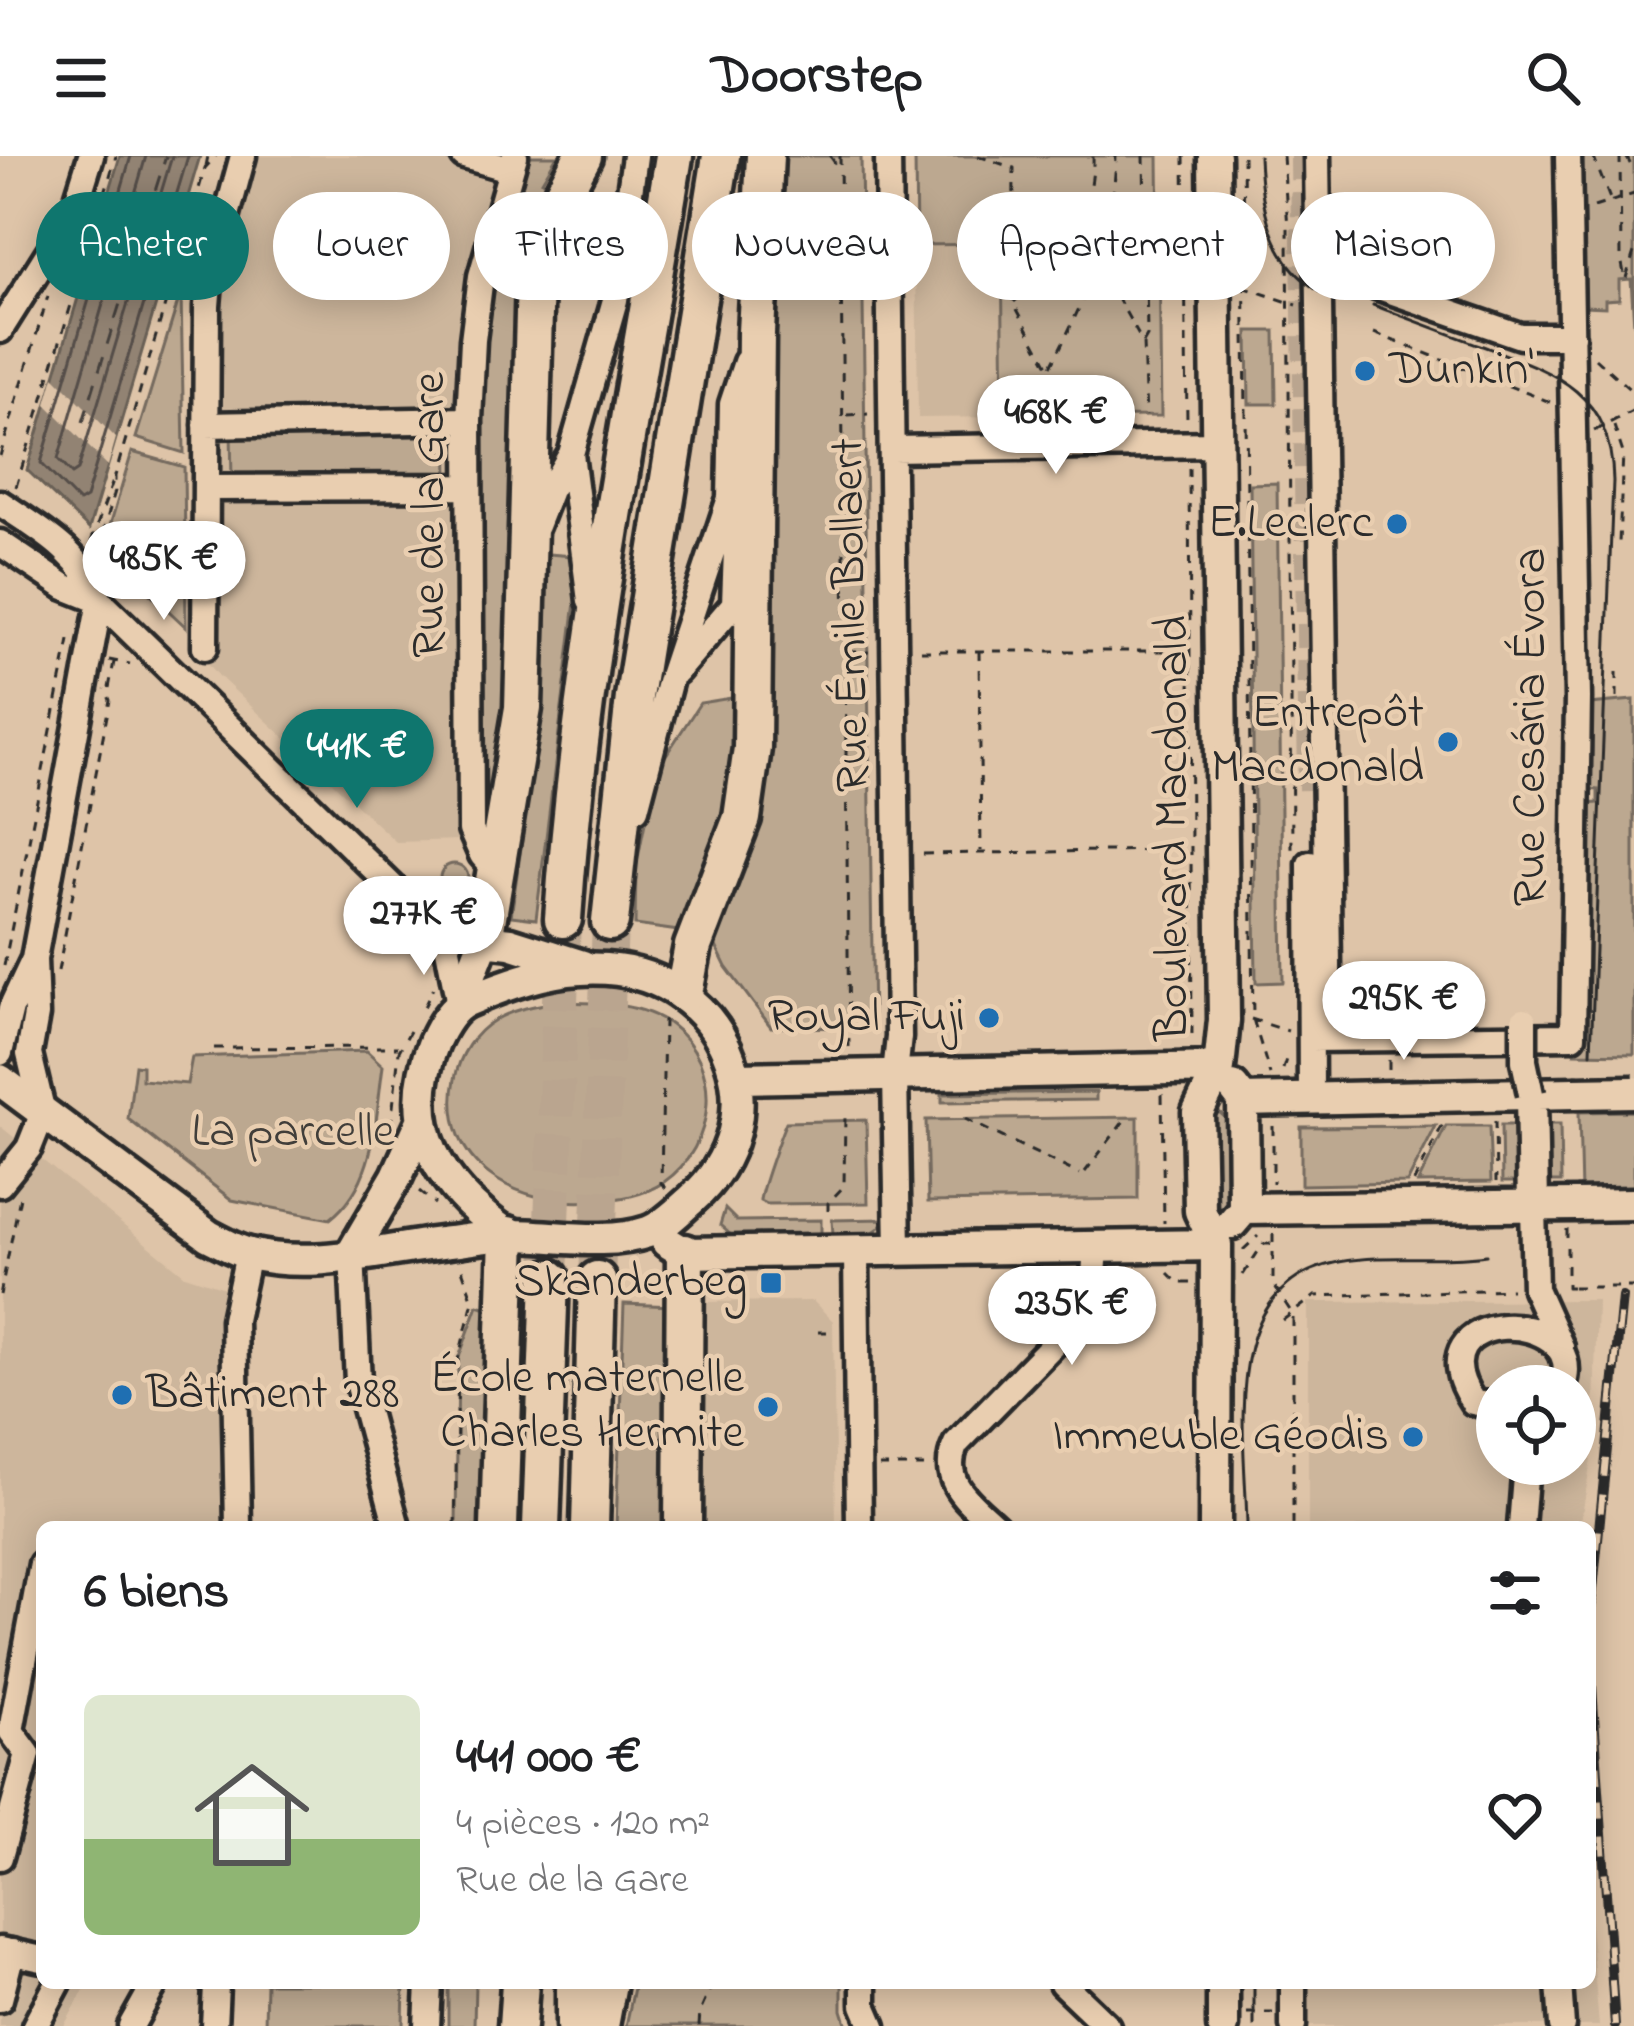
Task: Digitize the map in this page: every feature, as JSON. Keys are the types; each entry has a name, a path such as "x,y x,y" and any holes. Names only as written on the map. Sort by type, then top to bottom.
{"highway":[{"path":"484,940 523,708 535,277 545,227 584,156"},
{"path":"562,919 569,825 595,644 674,156"},
{"path":"610,922 634,698 721,156"},
{"path":"684,993 693,946 742,818 752,748 741,506 765,156"},
{"path":"499,1521 508,1235"},
{"path":"682,1521 685,1253"},
{"path":"541,1521 550,1278"},
{"path":"590,1521 597,1280"},
{"path":"499,1989 501,2026"},
{"path":"517,2026 520,1989"},
{"path":"575,1989 575,2026"},
{"path":"600,2026 607,1989"}],"main road":[{"name":"Boulevard Macdonald","path":"1214,156 1219,192"},
{"name":"Boulevard Macdonald","path":"1215,1521 1230,1247 1200,1211 1198,1112 1219,1067 1224,1011 1218,444 1229,300"},
{"path":"0,1076 208,1236 248,1254 290,1260 508,1235 609,1237 649,1232 683,1207 712,1178 734,1138 738,1078 727,1048 684,993 656,980 484,940 446,996 440,1030 414,1044 423,1081 421,1123 428,1149 475,1209 508,1235"},
{"path":"446,996 589,968"},
{"name":"Boulevard Macdonald","path":"1219,1067 1243,1100 1244,1209"},
{"path":"738,1078 1219,1067"},
{"path":"1243,1100 1634,1092"},
{"path":"1531,1094 1533,1206"},
{"path":"352,1253 397,1176 421,1123"},
{"path":"649,1232 685,1253 1230,1247 1244,1209 1533,1206 1571,1216 1634,1204"},
{"path":"683,1207 685,1253"},
{"path":"1224,1989 1234,2019"}],"street":[{"path":"0,330 73,214 91,156"},
{"path":"185,687 202,663 212,632 207,602 208,281 243,156"},
{"path":"464,156 512,163"},
{"path":"529,545 550,490 572,454 616,301 634,156"},
{"name":"Rue Émile Bollaert","path":"888,156 898,1250"},
{"path":"1307,1037 1320,312 1325,262 1317,156"},
{"name":"Rue Cesária Évora","path":"1307,1037 1573,1036 1579,698 1568,156"},
{"name":"Rue de la Gare","path":"496,871 482,855 471,830 463,580 481,276 512,163"},
{"path":"1416,300 1520,336 1572,336"},
{"path":"206,424 469,420"},
{"path":"892,449 1218,444"},
{"path":"572,454 595,644"},
{"path":"208,488 469,487"},
{"path":"7,497 77,558 100,601 185,687 446,939 484,940"},
{"path":"610,922 670,679 741,506"},
{"path":"670,679 734,604 741,506"},
{"path":"0,543 65,587 100,601"},
{"path":"0,1054 10,1008 34,959 97,687 91,656 100,601"},
{"path":"1310,790 1307,1037 1311,1098"},
{"path":"446,939 446,996"},
{"path":"10,1189 44,1113 29,1054 37,1015 34,959"},
{"path":"1524,1020 1524,1061 1531,1094"},
{"path":"0,1076 29,1054"},
{"path":"1533,1206 1535,1288 1561,1345 1562,1365"},
{"path":"990,1521 956,1488 951,1455 956,1444 1092,1305 1096,1246"},
{"path":"856,1252 859,1521"},
{"path":"352,1253 358,1382 395,1521"},
{"path":"238,1521 234,1320 248,1254"},
{"path":"1476,1403 1462,1385 1459,1363 1464,1344 1478,1330 1499,1327 1549,1336 1563,1352 1566,1365"},
{"path":"1521,1521 1524,1485"},
{"path":"0,1856 35,1756 11,1731 36,1596"},
{"path":"0,2000 6,1951 36,1958"},
{"path":"35,2026 55,1989"},
{"path":"130,2026 152,1989"},
{"path":"214,2026 216,1989"},
{"path":"427,2026 429,1989"},
{"path":"864,1989 873,2026"},
{"path":"1068,1989 1107,2026"},
{"path":"1293,1989 1293,2020"},
{"path":"1559,1989 1562,2026"}],"path":[{"path":"7,497 116,156"},
{"path":"88,549 100,543 208,156"},
{"path":"205,168 216,156"},
{"path":"830,156 841,172"},
{"path":"841,156 850,1057"},
{"path":"978,156 1014,168 1013,302 1076,416"},
{"path":"1013,302 1044,276 1074,233 1090,190 1093,156"},
{"path":"1115,192 1116,156"},
{"path":"1143,343 1147,336 1144,156"},
{"path":"1184,156 1187,429"},
{"name":"Boulevard Macdonald","path":"1239,192 1243,156"},
{"path":"1282,156 1292,848"},
{"path":"1593,156 1611,201"},
{"path":"1623,156 1634,171"},
{"path":"1623,156 1620,198 1625,279 1634,252"},
{"path":"1569,216 1634,194"},
{"path":"1267,295 1320,312"},
{"path":"0,456 47,300"},
{"path":"1050,368 1081,300"},
{"path":"1119,300 1143,343 1146,416"},
{"name":"Boulevard Macdonald","path":"1231,300 1253,1030 1272,1084"},
{"path":"1373,333 1555,404 1571,435 1584,435 1634,410"},
{"path":"1572,336 1634,393"},
{"path":"845,415 870,414"},
{"path":"1612,423 1623,453 1619,543"},
{"name":"Boulevard Macdonald","path":"1189,461 1195,1032"},
{"path":"921,651 1164,651"},
{"path":"979,651 981,853"},
{"path":"847,652 874,652"},
{"path":"91,656 132,664 138,670"},
{"path":"53,978 59,971 110,700 97,687 91,656"},
{"path":"5,980 4,962 91,656"},
{"path":"1617,672 1617,698"},
{"path":"923,854 1167,850"},
{"path":"661,1184 664,1022 684,993"},
{"path":"418,1018 446,996"},
{"path":"1244,1019 1307,1037"},
{"path":"214,1048 414,1044 389,1143"},
{"path":"1283,1069 1288,1052"},
{"name":"Boulevard Macdonald","path":"1162,1091 1164,1229"},
{"path":"828,1211 828,1203 844,1186 845,1114"},
{"path":"1273,1116 1273,1199"},
{"path":"965,1119 1082,1173 1126,1118"},
{"path":"1495,1121 1496,1190"},
{"path":"1410,1189 1444,1122"},
{"path":"411,1185 434,1202"},
{"path":"0,1295 10,1189"},
{"path":"1570,1287 1571,1216"},
{"path":"1230,1247 1274,1227 1274,1284 1291,1312 1293,1521"},
{"path":"1238,1282 1263,1244 1273,1244"},
{"path":"455,1521 458,1360 473,1301 462,1269"},
{"path":"1164,1269 1178,1282 1195,1282"},
{"path":"1283,1320 1315,1296 1634,1287"},
{"path":"818,1332 833,1332"},
{"path":"878,1466 926,1466"},
{"path":"699,2026 710,1989"},
{"path":"1234,2019 1293,2020"}],"shaded area":[{"path":"234,156 525,156 514,192 474,192 474,300 488,300 483,828 460,840 396,842 192,645 191,523 199,300 249,300 249,192 225,192"},
{"path":"957,244 957,300 1003,300 1004,417 918,418 917,300 933,300 933,245"},
{"path":"0,1126 185,1275 243,1294 249,1521 36,1521 36,1989 85,1989 64,2026 0,2026"},
{"name":"Immeuble Géodis","path":"1597,1300 1595,1365 1476,1365 1476,1485 1587,1485 1581,1521 1308,1521 1308,1302"},
{"name":"École maternelle Charles Hermite","path":"813,1301 833,1321 836,1521 702,1521 699,1302"},
{"path":"1309,1989 1596,1989 1599,2026 1309,2026"}],"green space":[{"path":"525,156 557,156 542,181 551,192 514,192"},
{"path":"779,156 861,156 861,192 778,192"},
{"path":"915,156 1158,156 1158,192 957,192 957,245 933,245 933,192 915,192"},
{"path":"1580,156 1634,156 1634,325 1631,279 1619,280 1619,299 1605,300 1605,307 1584,306"},
{"path":"179,300 181,300 184,453 136,438"},
{"path":"486,300 542,300 508,714 492,813 483,820 478,395"},
{"path":"776,300 863,300 873,1028 771,1027 726,967 713,940 769,615"},
{"path":"1003,300 1160,300 1161,416 1004,417"},
{"path":"1248,331 1275,331 1276,404 1249,404"},
{"path":"447,428 448,480 232,481 231,430"},
{"path":"132,452 184,467 186,627 103,549"},
{"path":"1277,483 1283,982 1256,983 1250,484"},
{"path":"548,554 573,556 577,586 536,919 511,916 544,689"},
{"path":"737,697 728,812 686,932 635,925 636,868 655,772 700,703"},
{"path":"1634,700 1634,1054 1575,1053 1586,804 1598,803 1598,790 1586,789 1590,704"},
{"path":"454,864 464,868 468,878 464,888 454,892 444,888 440,878 444,868"},
{"path":"555,1002 645,1011 671,1025 700,1061 706,1082 703,1127 681,1167 656,1187 595,1201 539,1197 490,1175 459,1135 453,1109 455,1079 469,1045 502,1016"},
{"name":"La parcelle","path":"367,1051 383,1066 371,1150 357,1188 330,1219 232,1200 128,1119 135,1065 142,1066 142,1080 187,1084 192,1057"},
{"path":"1096,1092 1096,1100 942,1102 942,1094"},
{"path":"1218,1111 1226,1118 1227,1205 1221,1209 1213,1205 1212,1115"},
{"path":"1634,1111 1634,1192 1581,1193 1579,1112"},
{"path":"1138,1117 1138,1199 928,1202 926,1120"},
{"path":"866,1120 868,1203 760,1201 786,1122"},
{"path":"1549,1124 1560,1124 1561,1182 1550,1182"},
{"path":"1501,1125 1514,1125 1515,1182 1502,1182"},
{"path":"1436,1126 1407,1183 1301,1185 1301,1127"},
{"path":"1446,1126 1489,1126 1491,1182 1418,1183"},
{"path":"725,1209 737,1221 821,1220 821,1234 731,1235 720,1225"},
{"path":"885,1219 870,1233 833,1234 832,1220"},
{"path":"624,1304 673,1306 672,1521 616,1521"},
{"path":"478,1305 495,1311 488,1521 456,1521 458,1360"},
{"path":"266,1989 404,1989 403,2026 265,2026"},
{"path":"448,1989 475,1989 474,2026 448,2026"},
{"path":"634,1989 842,1989 847,2026 626,2026"}],"water":[{"path":"120,156 200,156 189,192 109,192"},
{"path":"77,300 157,300 89,529 27,470"}],"pier":[{"path":"54,376 116,438 108,466 46,404"}],"ferry route":[{"path":"83,422 166,156"}],"tunnel":[{"path":"1302,156 1310,790"},
{"path":"550,1278 563,919"},
{"path":"597,1280 610,922"}],"tram line":[{"path":"1259,156 1268,220 1291,266"},
{"path":"1373,305 1554,376 1589,405 1610,450 1613,481 1591,1053"},
{"path":"1247,1521 1243,1409 1247,1369 1256,1332 1273,1300 1300,1276 1339,1262 1486,1255"},
{"path":"1254,1989 1254,2026"}],"railway":[{"path":"1596,1559 1622,1297"},
{"path":"1596,1746 1615,2026"}],"place":[{"name":"Dunkin'","path":"1365,371"},
{"name":"E.Leclerc","path":"1397,524"},
{"name":"Entrepôt Macdonald","path":"1448,742"},
{"name":"Royal Fuji","path":"989,1018"},
{"name":"Skanderbeg","path":"771,1283"},
{"name":"Bâtiment 288","path":"122,1395"},
{"name":"École maternelle Charles Hermite","path":"768,1407"},
{"name":"Immeuble Géodis","path":"1413,1437"}]}
